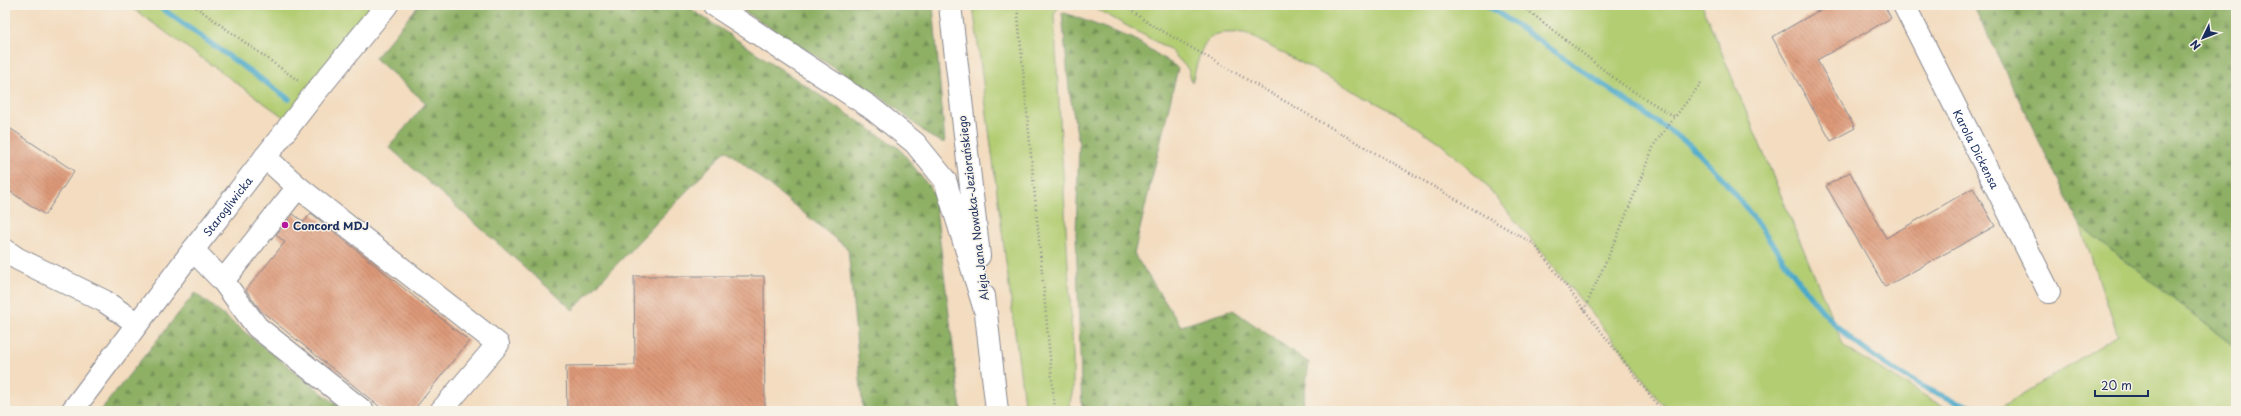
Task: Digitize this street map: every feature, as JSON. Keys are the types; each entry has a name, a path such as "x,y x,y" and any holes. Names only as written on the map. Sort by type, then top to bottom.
{"street":[{"name":"Starogliwicka","path":"72,411 265,157 387,5"},
{"path":"714,5 870,107 915,143 945,180 985,310"},
{"name":"Aleja Jana Nowaka-Jeziorańskiego","path":"950,5 997,411"},
{"name":"Karola Dickensa","path":"1904,5 2049,292"},
{"path":"265,157 298,187 498,344 441,411"},
{"path":"223,281 298,187"},
{"path":"5,250 18,259 104,300 129,318"},
{"path":"193,250 223,281 257,327 363,411"}],"path":[{"path":"193,5 315,93"},
{"path":"1017,5 1055,411"},
{"path":"1123,5 1150,24 1534,244 1662,411"},
{"path":"1521,5 1623,85 1675,116"},
{"path":"1584,310 1617,237 1655,143 1701,83"}],"green space":[{"path":"128,5 387,5 292,123"},
{"path":"419,5 685,5 900,149 934,193 961,411 863,411 848,249 726,150 573,310 389,147 426,103 375,58"},
{"path":"734,5 933,5 945,143 931,137 887,101"},
{"path":"973,5 1060,5 1054,14 1073,353 1073,389 1068,411 1025,411"},
{"path":"1089,5 1702,5 1844,347 1950,411 1669,411 1657,398 1621,349 1481,179 1441,144 1403,117 1245,33 1220,33 1211,37 1203,47 1200,54 1192,82 1188,69 1169,49"},
{"path":"1973,5 2236,5 2236,348 2080,225"},
{"path":"1062,12 1134,39 1178,68 1134,254 1181,326 1233,310 1309,363 1302,411 1082,411 1076,234 1079,145 1069,89"},
{"path":"2080,225 2236,348 2236,411 1995,411 2118,335"},
{"path":"195,293 345,411 100,411"}],"building":[{"path":"1829,5 1884,5 1891,18 1817,60 1855,128 1831,141 1772,37"},
{"path":"5,125 74,171 45,215 5,188"},
{"path":"1850,172 1886,238 1973,188 1995,226 1885,287 1826,186"},
{"path":"311,213 469,341 413,411 385,411 261,311 246,290 285,242 276,235 293,214 304,222"},
{"path":"634,276 764,276 765,411 567,411 566,366 635,365"}],"waterway":[{"path":"157,5 289,99"},
{"path":"1487,5 1689,144 1720,176 1738,198 1827,316 1861,347 1902,375 1924,387 1946,397 1989,411"}],"place":[{"name":"Concord MDJ","path":"285,225"}]}
